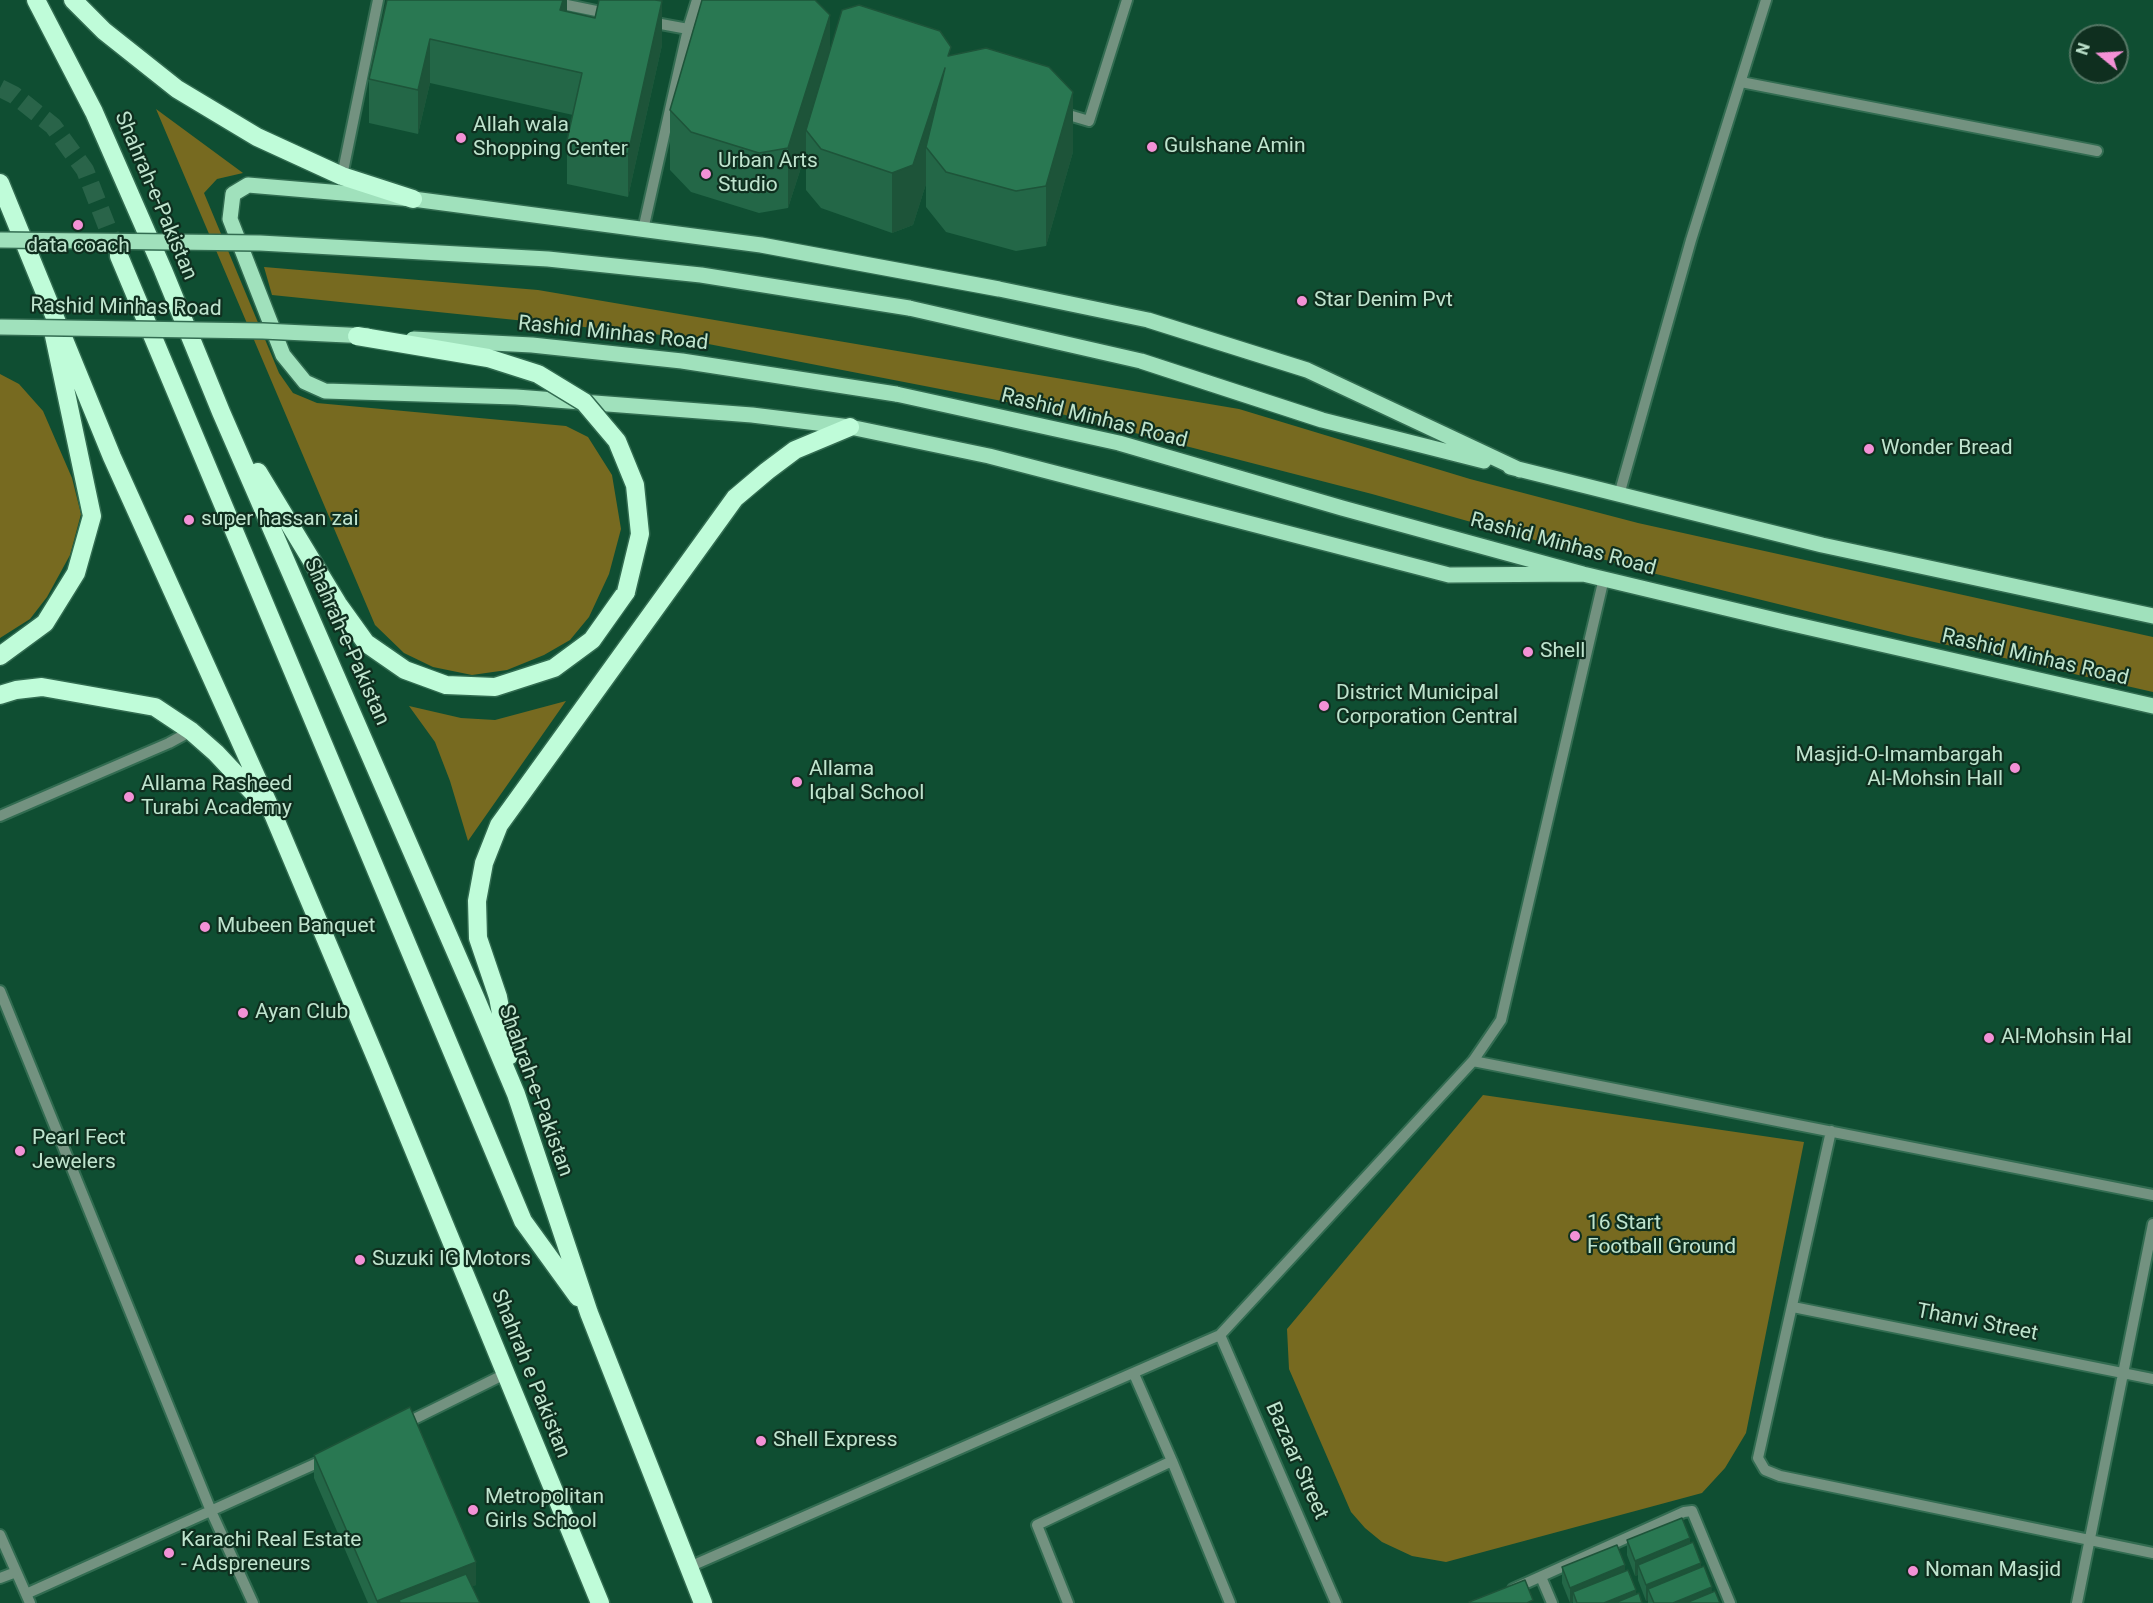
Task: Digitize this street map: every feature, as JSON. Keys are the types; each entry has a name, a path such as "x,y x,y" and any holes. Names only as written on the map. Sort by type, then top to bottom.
{"highway":[{"name":"Shahrah-e-Pakistan","path":"36,0 94,112 163,270 221,412 472,988 516,1094 589,1313"},
{"path":"73,0 104,31 177,89 257,137 342,176 413,199"},
{"path":"0,183 112,457 273,814"},
{"path":"119,256 523,1221 589,1313 703,1603"},
{"path":"2,656 45,624 76,573 92,516 43,286"},
{"path":"0,333 34,328"},
{"path":"221,412 338,604 366,644 405,670 446,685 495,687 554,668 592,640 626,592 639,534 635,485 616,441 584,402 538,374 488,358 357,336"},
{"path":"516,1094 498,997 478,938 477,901 484,863 499,825 735,498 795,450 850,427"},
{"path":"0,695 16,690 42,687 154,707 191,731 216,753 273,814"},
{"name":"Shahrah e Pakistan","path":"273,814 600,1603"}],"main road":[{"path":"1520,470 1307,370 1148,320 999,289 761,245 413,199 248,186 232,194 230,219 283,355 305,382 325,391 516,397 752,415 850,427 989,456 1449,575 1583,574"},
{"path":"2,240 260,243 548,259 701,275 909,308 1141,361 1322,420 1822,546 2153,616"},
{"name":"Rashid Minhas Road","path":"0,327 263,331 532,345 682,361 896,394 1119,443 1342,508 1583,574 2153,706"}],"street":[{"path":"342,176 378,0"},
{"path":"543,0 621,16"},
{"path":"1055,111 1089,121 1127,0"},
{"path":"1619,495 1688,251 1767,0"},
{"path":"642,230 688,30 701,2"},
{"path":"643,20 688,30"},
{"path":"1741,82 2097,151"},
{"path":"689,1567 1220,1335 1473,1061 1501,1020 1604,578"},
{"path":"0,816 169,743 191,731"},
{"path":"0,991 211,1511 253,1603"},
{"path":"1473,1061 2153,1195"},
{"path":"1831,1131 1758,1458 1765,1470 1780,1476 2153,1553"},
{"path":"2077,1603 2153,1224"},
{"name":"Thanvi Street","path":"1793,1306 2153,1379"},
{"name":"Bazaar Street","path":"1220,1335 1336,1603"},
{"path":"395,1428 506,1374"},
{"path":"1134,1374 1230,1603"},
{"path":"0,1535 28,1598 341,1452"},
{"path":"1068,1603 1036,1525 1172,1461"},
{"path":"1502,1594 1684,1512 1692,1511 1730,1603"},
{"path":"0,1578 16,1572"},
{"path":"1541,1577 1552,1603"}],"shaded area":[{"path":"156,109 243,173 217,179 204,193 279,373 293,393 317,403 566,426 588,437 612,475 621,529 609,574 589,617 570,640 544,655 507,670 472,675 433,667 404,653 375,625"},
{"path":"264,267 538,290 1239,409 1470,479 1638,523 2153,637 2153,692 1908,636 1648,572 1372,494 1038,408 662,335 272,295"},
{"path":"0,374 19,384 43,411 72,478 81,514 70,555 47,597 30,619 0,638"},
{"path":"566,701 468,841 450,781 435,742 409,706 461,718 495,720"},
{"name":"16 Start Football Ground","path":"1483,1095 1804,1142 1746,1433 1725,1468 1702,1493 1446,1562 1412,1556 1382,1542 1351,1512 1289,1369 1287,1329"}],"building":[{"path":"387,0 563,0 560,10 595,18 599,0 662,1 628,154 567,140 582,73 430,39 418,90 369,79"},
{"path":"702,0 815,0 830,15 788,148 759,153 691,132 670,110"},
{"path":"859,5 940,31 951,47 948,56 986,48 1049,67 1073,92 1046,186 1016,191 946,172 926,147 945,68 913,165 892,173 821,149 806,130 842,10"},
{"name":"Metropolitan Girls School","path":"410,1407 476,1562 377,1601 314,1455"},
{"path":"1682,1518 1690,1538 1635,1561 1627,1540"},
{"path":"1693,1542 1701,1563 1646,1585 1638,1565"},
{"path":"1617,1545 1625,1565 1570,1588 1562,1567"},
{"path":"1704,1566 1712,1587 1673,1603 1654,1603 1648,1589"},
{"path":"1628,1570 1636,1590 1604,1603 1577,1603 1573,1592"},
{"path":"466,1574 480,1603 400,1603 399,1600"},
{"path":"1525,1580 1533,1600 1527,1603 1469,1602"},
{"path":"1715,1591 1720,1603 1686,1603"},
{"path":"1639,1593 1642,1603 1615,1603"}],"tunnel":[{"path":"0,88 14,95 53,126 85,170 118,255"}],"place":[{"name":"Allah wala Shopping Center","path":"461,138"},
{"name":"Gulshane Amin","path":"1152,147"},
{"name":"Urban Arts Studio","path":"706,174"},
{"name":"data coach","path":"78,225"},
{"name":"Star Denim Pvt","path":"1302,301"},
{"name":"Wonder Bread","path":"1869,449"},
{"name":"super hassan zai","path":"189,520"},
{"name":"Shell","path":"1528,652"},
{"name":"District Municipal Corporation Central","path":"1324,706"},
{"name":"Masjid-O-Imambargah Al-Mohsin Hall","path":"2015,768"},
{"name":"Allama Iqbal School","path":"797,782"},
{"name":"Allama Rasheed Turabi Academy","path":"129,797"},
{"name":"Mubeen Banquet","path":"205,927"},
{"name":"Ayan Club","path":"243,1013"},
{"name":"Al-Mohsin Hal","path":"1989,1038"},
{"name":"Pearl Fect Jewelers","path":"20,1151"},
{"name":"16 Start Football Ground","path":"1575,1236"},
{"name":"Suzuki IG Motors","path":"360,1260"},
{"name":"Shell Express","path":"761,1441"},
{"name":"Metropolitan Girls School","path":"473,1510"},
{"name":"Karachi Real Estate - Adspreneurs","path":"169,1553"},
{"name":"Noman Masjid","path":"1913,1571"}]}
